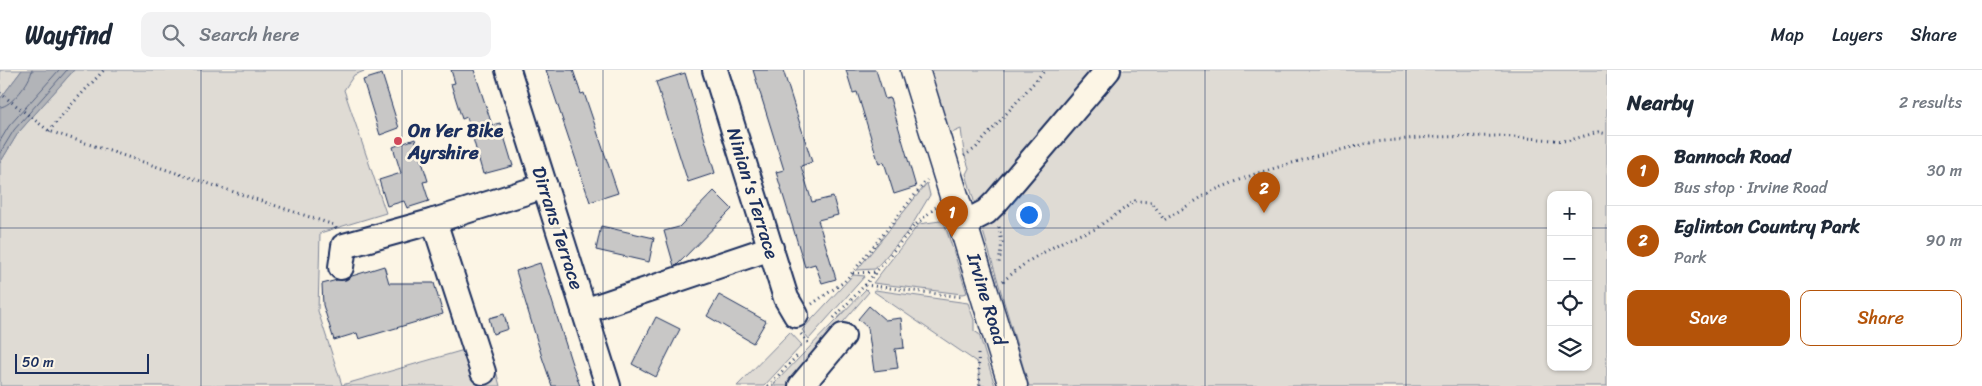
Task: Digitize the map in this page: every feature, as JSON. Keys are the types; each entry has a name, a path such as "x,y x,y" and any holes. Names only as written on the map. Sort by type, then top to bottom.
{"main road":[{"name":"Irvine Road","path":"914,70 1013,386"}],"street":[{"name":"Dirrans Terrace","path":"508,70 608,386"},
{"name":"Ninian's Terrace","path":"715,70 786,298 796,315"},
{"path":"963,224 986,212 996,202 1108,70"},
{"path":"342,256 434,221 545,186"},
{"path":"434,221 484,372"},
{"path":"584,311 770,248"},
{"path":"801,386 843,336"}],"path":[{"path":"49,131 104,70"},
{"path":"796,315 844,282 928,178 944,165 961,158 976,148 1045,70"},
{"path":"0,93 49,131 334,225 342,256"},
{"path":"1003,282 1027,262 1067,239 1095,229 1134,201 1152,202 1164,220 1212,191 1255,174 1319,155 1374,142 1430,137 1500,136 1567,141 1598,132 1607,134"},
{"path":"865,285 914,226 933,209 955,198"},
{"path":"852,273 876,272"}],"shaded area":[{"path":"0,70 22,70 0,99"},
{"path":"74,70 367,70 354,75 344,90 386,213 320,233 318,311 342,385 471,348 480,376 496,371 500,386 0,386 0,163 18,133"},
{"path":"927,70 1607,70 1607,386 1029,386 966,174 969,168 964,153 961,129 947,135"},
{"path":"927,183 930,195 909,230 875,269 857,270"},
{"path":"944,222 967,293 962,294 873,283 919,224"},
{"path":"853,275 865,276 809,339 802,330"},
{"path":"866,289 869,292 788,386 772,386"},
{"path":"873,291 968,303 974,320 974,331 979,334 995,386 980,386 978,363"},
{"path":"790,332 802,345 764,386 737,386"}],"water":[{"path":"22,70 74,70 18,133 0,163 0,99"}],"building":[{"path":"451,70 474,70 492,125 500,123 513,166 483,174 467,117 462,119 451,84 455,83"},
{"path":"546,70 573,70 581,94 584,93 618,193 590,202"},
{"path":"753,70 783,70 812,162 801,166 812,202 833,197 838,215 818,220 836,279 822,283 815,264 805,267 776,172 784,170"},
{"path":"846,70 876,70 885,99 890,98 916,187 894,194 884,162 879,164 857,92 853,93"},
{"path":"685,73 715,173 688,182 656,82"},
{"path":"382,74 399,128 380,135 363,80"},
{"name":"On Yer Bike Ayrshire","path":"415,139 428,181 423,182 429,201 407,208 404,201 387,206 379,180 401,173 393,147"},
{"path":"714,191 732,209 674,266 664,231 679,227"},
{"path":"601,226 654,238 649,262 596,250"},
{"path":"540,263 580,386 552,386 542,357 516,271"},
{"path":"384,266 389,283 434,283 443,314 359,339 357,333 334,340 323,305 322,284 346,280 352,276"},
{"path":"719,295 766,321 753,343 707,316"},
{"path":"869,306 885,320 901,318 904,348 895,349 898,368 874,371 868,328 858,319"},
{"path":"504,314 508,329 493,334 489,318"},
{"path":"656,317 680,329 656,377 632,364"}],"place":[{"name":"On Yer Bike Ayrshire","path":"398,141"},
{"name":"Eglinton Country Park","path":"1264,213"},
{"name":"Bannoch Road","path":"952,237"}]}
